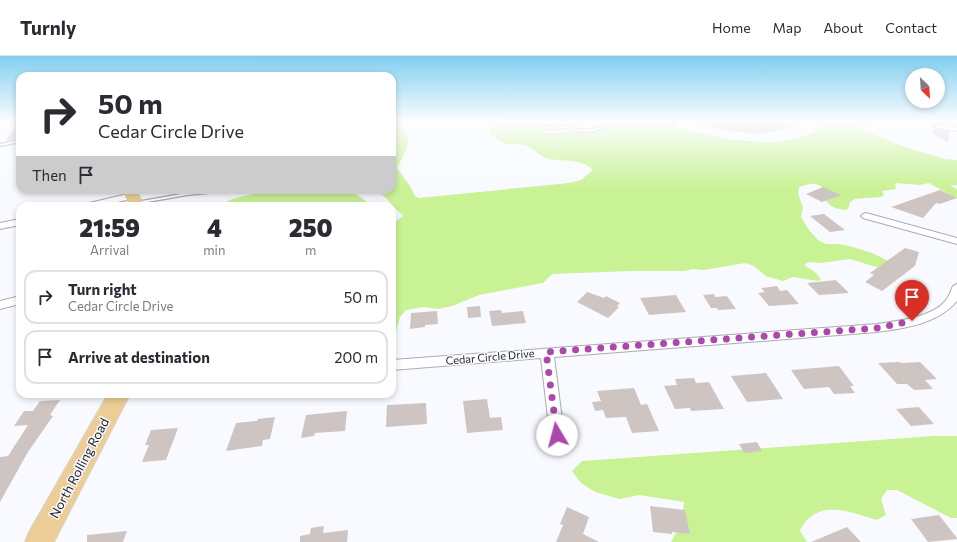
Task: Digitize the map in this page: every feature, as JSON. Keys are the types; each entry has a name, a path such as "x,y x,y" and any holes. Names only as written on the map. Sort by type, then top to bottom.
{"main road":[{"name":"North Rolling Road","path":"38,542 116,398"}],"street":[{"path":"108,202 132,197"},
{"path":"866,216 957,241"},
{"path":"0,226 16,223"},
{"name":"Cedar Circle Drive","path":"396,365 546,352 877,328 922,319 941,311 952,302 957,288"},
{"path":"0,306 16,301"},
{"path":"546,352 557,435"}],"lane":[{"path":"132,197 164,197 191,194"}],"green space":[{"path":"396,144 408,144 397,168 410,186 415,196 419,198 569,183 581,180 593,170 578,162 546,158 525,145 506,144 897,144 946,159 957,160 957,185 950,186 957,189 957,199 929,183 919,185 895,183 896,189 882,191 884,195 881,197 855,199 850,202 848,209 846,210 836,208 829,204 824,198 827,191 817,184 799,187 798,193 803,208 801,217 809,230 818,240 826,244 840,244 872,253 897,265 886,270 850,259 821,263 809,262 804,265 815,272 821,279 818,281 793,277 783,281 766,276 754,266 745,263 704,270 693,269 684,271 552,274 543,283 479,295 452,306 438,309 424,307 406,310 400,317 396,331 396,221 403,216 396,209 396,202 390,202 382,194 396,194"},
{"path":"253,194 355,194 367,202 226,202 232,199"},
{"path":"934,436 957,436 957,518 951,518 897,490 887,490 881,499 886,515 877,520 845,511 824,510 807,520 800,531 807,542 671,542 682,522 684,502 639,495 620,499 595,492 581,483 572,471 582,461"}],"building":[{"path":"823,187 841,195 822,202 806,194"},
{"path":"940,190 957,198 940,204 936,203 923,218 891,207"},
{"path":"824,214 845,230 830,232 810,216"},
{"path":"905,248 919,252 915,266 882,291 865,282 874,275 870,273"},
{"path":"836,280 849,293 819,295 807,283"},
{"path":"777,286 780,291 787,290 799,304 769,306 758,293 765,292 761,288"},
{"path":"587,292 604,298 606,296 620,303 617,306 619,307 608,318 577,302"},
{"path":"714,294 715,297 727,296 736,309 718,310 717,308 711,308 703,295"},
{"path":"676,295 686,312 649,315 640,298"},
{"path":"480,306 481,317 468,318 467,307"},
{"path":"501,310 502,313 523,311 526,323 492,326 489,311"},
{"path":"437,311 438,324 425,325 425,327 410,329 411,313"},
{"path":"920,362 937,379 925,380 933,389 914,390 907,384 897,384 878,363"},
{"path":"839,366 854,386 850,386 855,393 834,394 829,387 804,389 791,370"},
{"path":"766,373 783,399 747,402 731,376"},
{"path":"694,378 696,383 709,382 724,409 691,411 690,408 675,409 664,386 677,385 675,379"},
{"path":"634,388 641,405 647,404 659,431 632,433 626,417 606,418 603,410 595,411 592,402 601,401 597,391"},
{"path":"487,399 490,418 501,417 503,430 467,433 463,401"},
{"path":"60,400 50,415 53,416 28,452 0,502 0,457 8,456 28,425 14,426 24,411 33,411 40,401"},
{"path":"426,403 427,424 386,427 387,405"},
{"path":"919,407 934,424 911,426 896,409"},
{"path":"347,411 345,431 315,433 314,436 301,438 306,415"},
{"path":"275,417 270,439 263,440 262,446 226,451 236,423 257,421 258,419"},
{"path":"178,428 166,460 142,462 149,445 145,445 151,430"},
{"path":"757,442 762,451 744,453 739,444"},
{"path":"650,506 685,510 690,534 653,532"},
{"path":"567,507 589,517 583,534 599,542 556,542 563,525 560,524"},
{"path":"939,515 957,539 928,542 911,519"},
{"path":"324,526 323,533 348,530 347,542 300,542 300,536 310,534 311,528"},
{"path":"847,527 861,542 811,542"},
{"path":"127,531 123,542 87,542 87,535"}],"route":[{"path":"557,435 546,352 877,328 912,321"}]}
